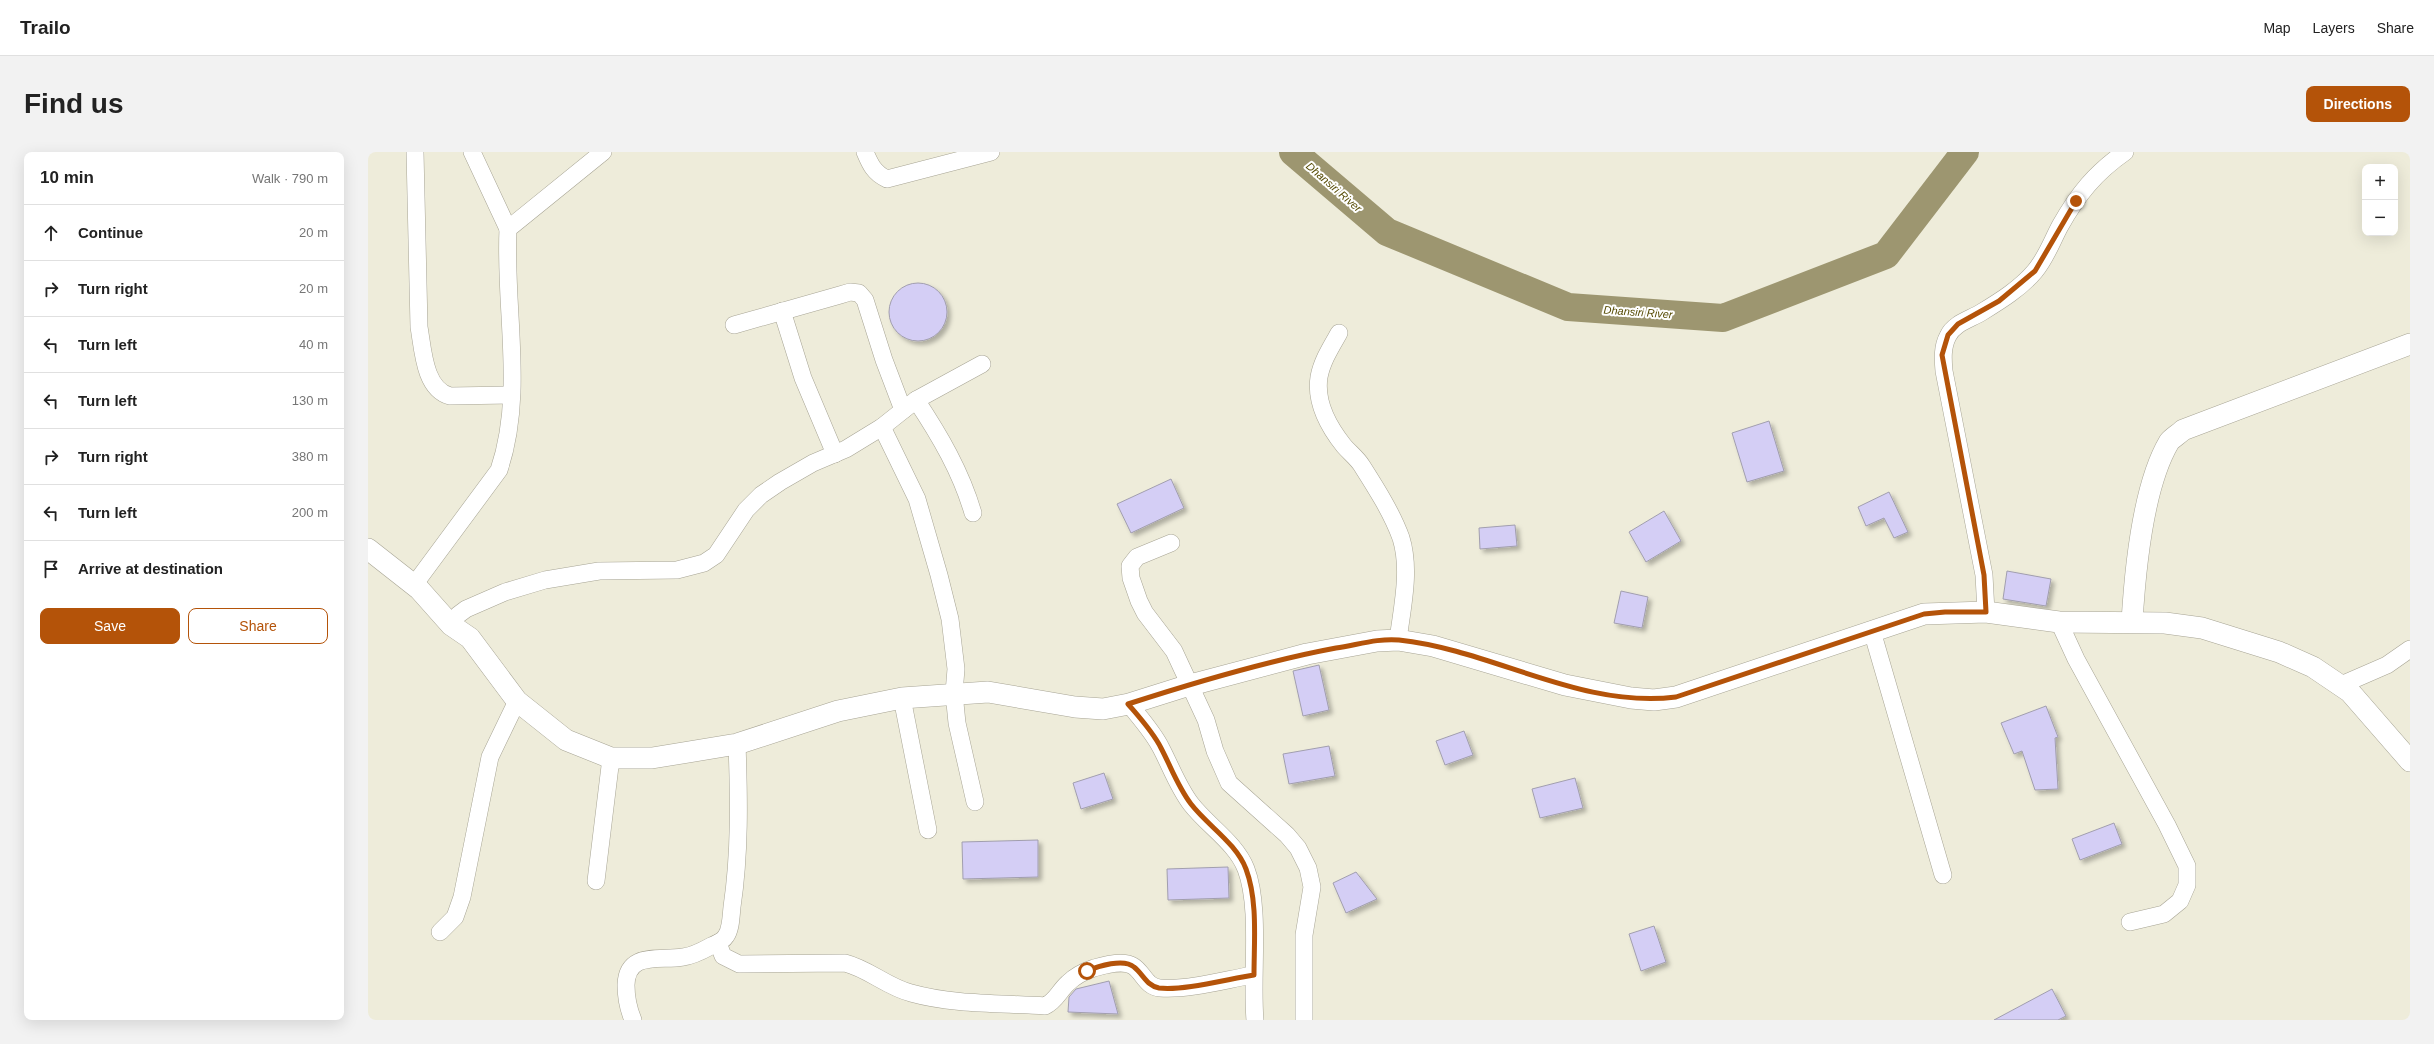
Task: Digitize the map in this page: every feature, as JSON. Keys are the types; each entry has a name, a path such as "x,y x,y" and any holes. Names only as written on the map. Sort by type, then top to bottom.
{"street":[{"path":"415,152 419,327 424,355 432,381 443,394 450,396 511,395"},
{"path":"414,585 499,470 506,449 511,395 508,229 472,152"},
{"path":"508,229 603,152"},
{"path":"865,152 871,166 878,175 887,179 990,152"},
{"path":"1986,612 1984,575 1944,371 1942,355 1948,335 1958,324 1999,301 2035,271 2060,227 2090,181 2103,167 2125,152"},
{"path":"734,325 850,292 859,293 865,300 884,360 910,405 940,436 966,490 973,513"},
{"path":"782,311 803,378 835,454"},
{"path":"1339,332 1323,362 1319,377 1318,397 1323,412 1333,430 1362,465 1400,538 1405,556 1405,578 1398,640"},
{"path":"2132,622 2135,571 2154,480 2170,441 2183,430 2410,344"},
{"path":"451,626 458,615 466,609 525,584 599,571 677,570 704,563 716,555 746,510 762,495 813,463 835,454 882,427 910,405 982,364"},
{"path":"882,427 916,499 930,540 950,619 956,669 954,693 957,723 975,802"},
{"path":"1171,542 1137,556 1130,566 1131,578 1145,613 1174,651 1186,686 1206,720 1215,751 1229,782 1287,835 1298,848 1308,868 1312,887 1304,934 1304,1020"},
{"path":"368,549 414,585 451,626 470,638 517,701 566,740 611,758 652,758 737,744 838,711 902,698 954,693 988,692 1103,709 1135,702 1186,686 1307,654 1378,641 1398,640 1433,646 1565,685 1631,698 1654,700 1676,697 1924,614 1945,612 1986,612 2059,622 2164,623 2202,628 2279,652 2313,667 2350,692 2410,761"},
{"path":"2059,622 2076,659 2167,825 2187,866 2188,885 2180,901 2164,914 2130,922"},
{"path":"1872,631 1943,875"},
{"path":"2341,685 2387,665 2410,649"},
{"path":"902,698 928,830"},
{"path":"440,932 455,917 462,897 490,757 517,701"},
{"path":"1135,702 1160,747 1176,781 1191,804 1240,857 1246,869 1251,889 1254,923 1255,1020"},
{"path":"633,1020 627,1006 626,987 627,973 634,964 655,959 683,957 718,943 726,936 730,926 736,884 739,805 737,744"},
{"path":"596,881 611,758"},
{"path":"718,943 723,956 739,964 845,963 859,967 909,993 936,1000 1045,1006 1054,1002 1068,982 1077,976 1095,968 1126,963 1133,966 1148,984 1159,988 1182,987 1254,975"}],"building":[{"path":"918,283 929,285 939,291 945,301 947,312 945,323 939,333 929,339 918,341 907,339 897,333 891,323 889,312 891,301 897,291 907,285"},
{"path":"1769,421 1784,471 1747,482 1732,433"},
{"path":"1171,479 1184,508 1131,533 1117,504"},
{"path":"1889,492 1908,532 1894,538 1884,518 1866,526 1858,507"},
{"path":"1664,511 1681,541 1646,562 1629,532"},
{"path":"1515,525 1517,546 1480,549 1479,528"},
{"path":"2007,571 2051,579 2046,606 2003,599"},
{"path":"1621,591 1648,597 1642,628 1614,623"},
{"path":"1319,665 1329,710 1303,716 1293,671"},
{"path":"2046,706 2058,737 2055,738 2058,789 2035,790 2022,751 2014,754 2001,723"},
{"path":"1464,731 1473,755 1445,765 1436,741"},
{"path":"1329,746 1335,776 1289,784 1283,754"},
{"path":"1104,773 1113,799 1081,809 1073,783"},
{"path":"1575,778 1583,808 1540,818 1532,789"},
{"path":"2114,823 2122,844 2080,860 2072,839"},
{"path":"1038,840 1038,877 963,879 962,842"},
{"path":"1228,867 1229,898 1168,900 1167,869"},
{"path":"1356,872 1377,899 1346,913 1333,883"},
{"path":"1654,926 1666,962 1641,971 1629,934"},
{"path":"1109,981 1118,1014 1068,1012 1069,997 1076,989"},
{"path":"2052,989 2066,1016 2058,1020 1994,1020"}],"waterway":[{"name":"Dhansiri River","path":"1293,152 1387,232 1568,307 1723,318 1886,255 1965,152"}],"route":[{"path":"1087,971 1095,968 1126,963 1133,966 1148,984 1159,988 1182,987 1254,975 1254,923 1251,889 1246,869 1240,857 1191,804 1176,781 1160,747 1128,704 1183,686 1307,654 1378,641 1398,640 1433,646 1565,685 1631,698 1654,700 1676,697 1924,614 1945,612 1986,612 1984,575 1942,355 1948,335 1958,324 1999,301 2035,271 2048,252 2060,227 2076,201"}]}
